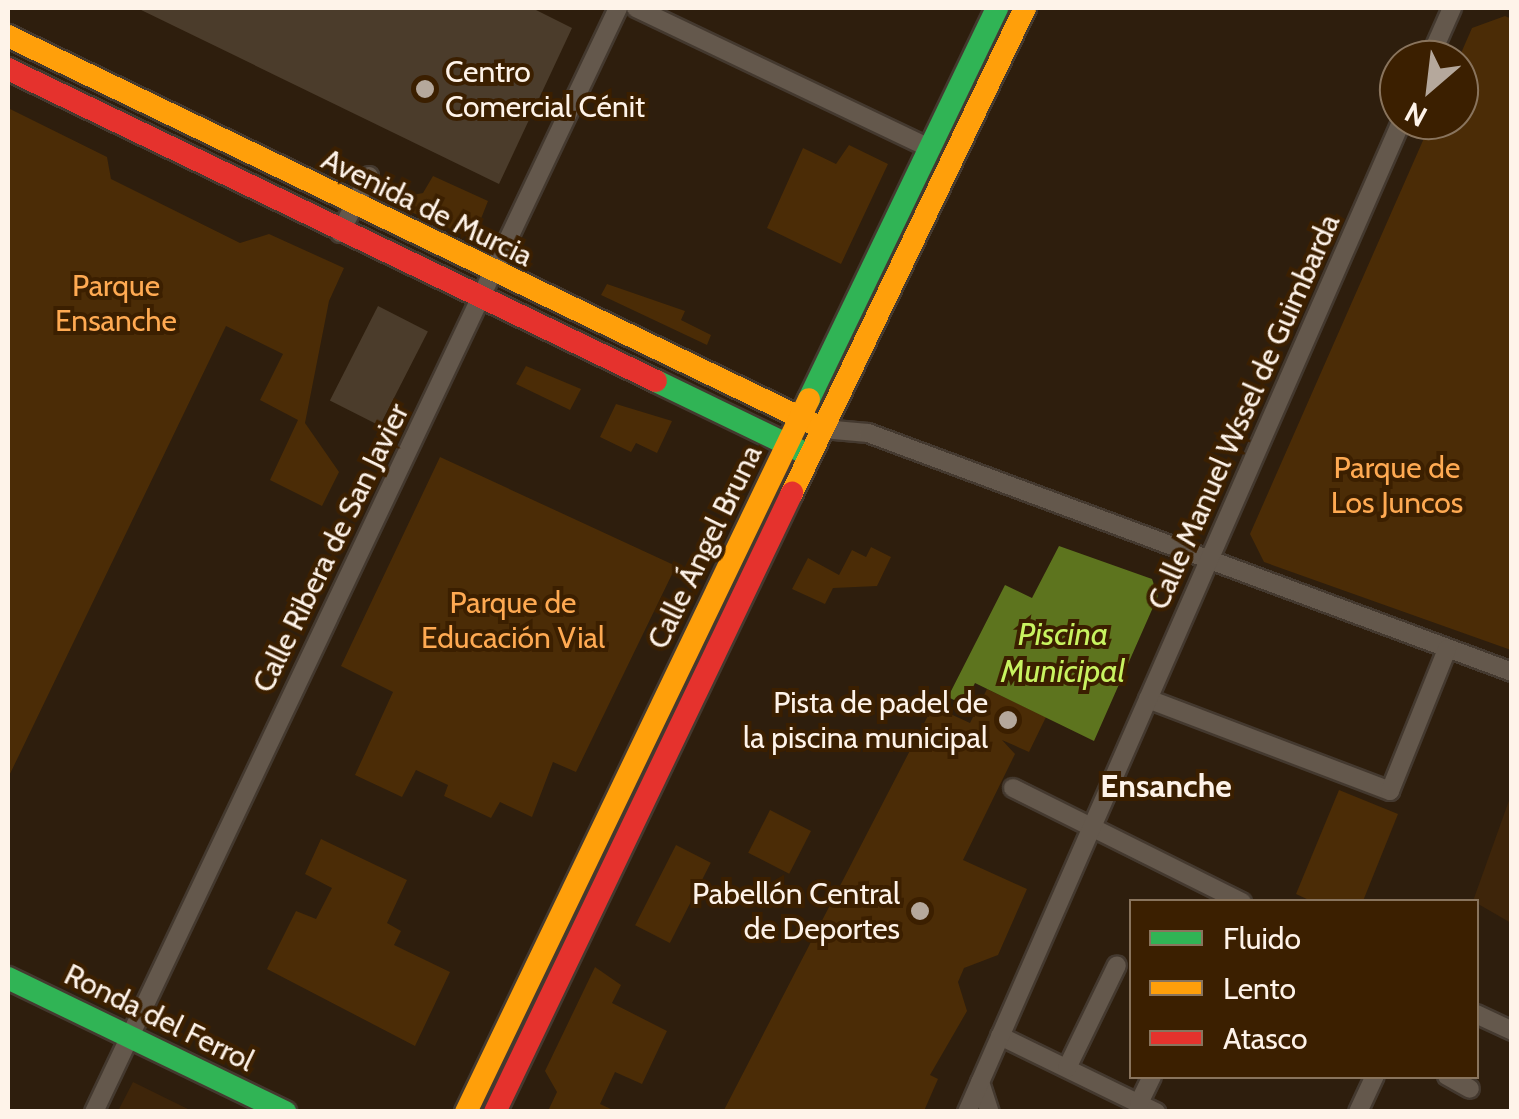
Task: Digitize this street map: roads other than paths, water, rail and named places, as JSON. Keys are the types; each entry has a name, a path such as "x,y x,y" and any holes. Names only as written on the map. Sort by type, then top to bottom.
{"main road":[{"name":"Calle Ángel Bruna","path":"466,1112 996,8"},
{"name":"Calle Ángel Bruna","path":"495,1112 1025,8"},
{"name":"Avenida de Murcia","path":"8,36 492,273 823,428"},
{"name":"Avenida de Murcia","path":"8,70 340,233 810,455"},
{"name":"Ronda del Ferrol","path":"8,978 285,1112"}],"street":[{"name":"Calle Ribera de San Javier","path":"94,1112 618,8"},
{"path":"636,8 929,148"},
{"path":"1438,40 1452,8"},
{"name":"Calle Manuel Wssel de Guimbarda","path":"967,1112 1393,140"},
{"path":"340,233 369,176"},
{"path":"823,428 868,433 1512,672"},
{"path":"1148,699 1390,791 1447,649"},
{"path":"1013,788 1234,899"},
{"path":"1067,1068 1117,964"},
{"path":"1479,1015 1512,1031"},
{"path":"1000,1036 1148,1107 1152,1079"},
{"path":"1358,1112 1374,1079"},
{"path":"1452,1079 1470,1088"},
{"path":"980,1082 990,1112"}],"water":[{"name":"Piscina Municipal","path":"1059,546 1152,579 1158,596 1094,741 975,683 964,705 948,697 1005,585 1032,598"}],"place":[{"name":"Centro Comercial Cénit","path":"425,89"},
{"name":"Pista de padel de la piscina municipal","path":"1008,720"},
{"name":"Pabellón Central de Deportes","path":"920,911"}],"district":[{"name":"Ensanche","path":"1166,786"}],"park label":[{"name":"Parque Ensanche","path":"116,303"},
{"name":"Parque de Los Juncos","path":"1397,485"},
{"name":"Parque de Educación Vial","path":"513,620"}]}
